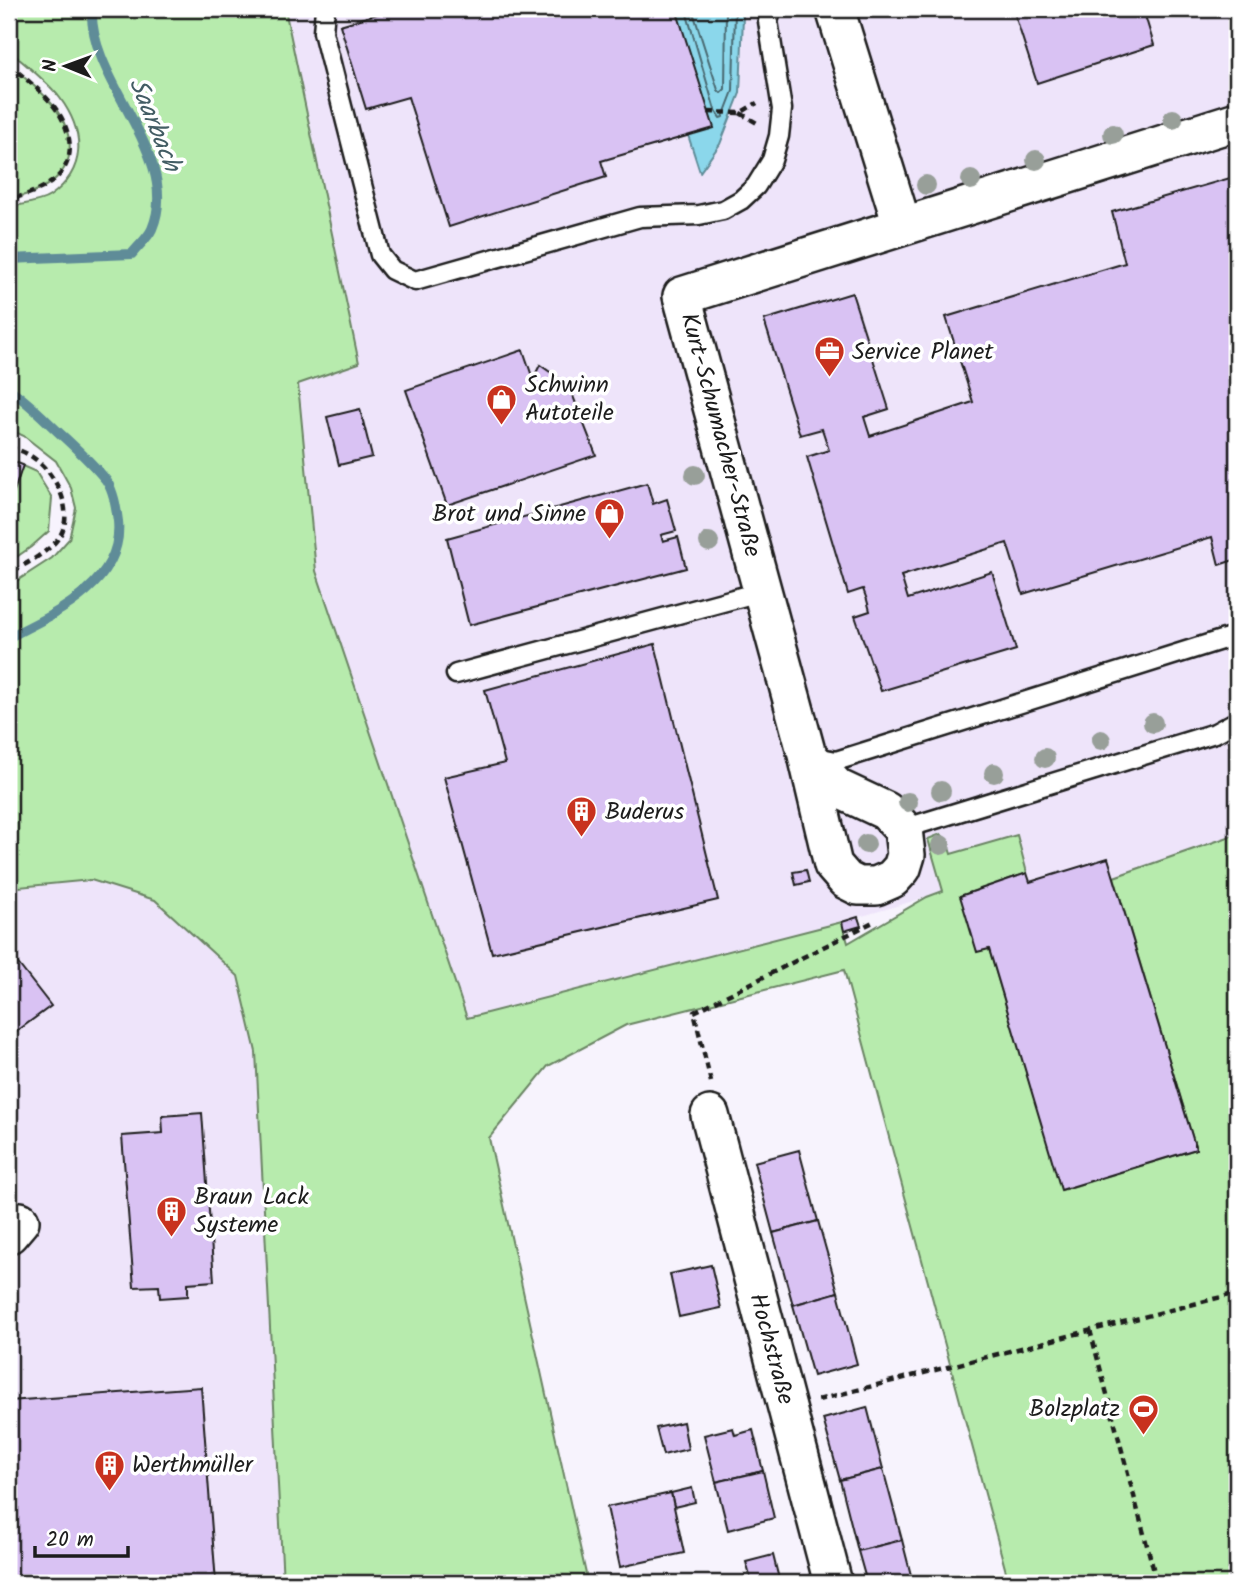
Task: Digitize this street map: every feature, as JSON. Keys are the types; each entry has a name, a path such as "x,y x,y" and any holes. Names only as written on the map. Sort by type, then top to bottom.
{"street":[{"path":"835,9 902,225"},
{"name":"Kurt-Schumacher-Straße","path":"876,886 858,886 846,880 833,865 807,755 682,296 1237,121"},
{"name":"Kurt-Schumacher-Straße","path":"807,755 837,788 886,811 903,829"},
{"path":"876,886 892,878 902,868 906,855 903,829"},
{"name":"Hochstraße","path":"710,1115 833,1583"}],"lane":[{"path":"326,9 323,32 380,255 392,270 415,281 640,217 699,215 723,210 741,200 756,186 772,160 779,136 782,109 768,21 772,9"},
{"path":"456,674 762,591"},
{"path":"807,755 836,761 1237,635"},
{"path":"903,829 1215,733 1237,721"},
{"path":"1215,733 1237,737"}],"path":[{"path":"9,64 50,102 64,122 71,152 65,169 47,187 9,199"},
{"path":"708,112 740,113"},
{"path":"9,447 31,456 54,479 66,509 61,534 47,550 9,574"},
{"path":"710,1115 711,1077 694,1012 747,983 883,917 876,886"},
{"path":"787,1408 1237,1293"},
{"path":"1237,1326 1237,1341"},
{"path":"1090,1331 1157,1583"}],"shaded area":[{"path":"285,9 1237,9 1237,1227 1034,1282 927,897 842,922 467,1018 316,571 298,383 359,363"},
{"path":"91,880 155,900 238,976 256,1052 283,1583 9,1583 9,888"}],"green space":[{"path":"9,9 285,9 359,363 298,384 316,571 467,1018 842,922 848,943 927,897 943,891 928,839 941,834 947,841 951,854 1017,835 1027,873 960,896 989,949 1062,1190 1196,1149 1114,877 1237,834 1237,1583 1009,1583 844,970 626,1025 548,1066 489,1138 588,1583 283,1583 256,1052 238,976 155,900 91,880 9,888 9,586 52,558 69,539 76,508 71,488 56,461 24,436 9,429 9,207 36,202 50,196 62,186 76,163 78,137 60,98 9,50"},
{"path":"9,64 47,98 60,114 69,139 69,153 66,165 49,184 9,199"},
{"path":"9,460 36,472 52,498 49,531 9,562"}],"water":[{"path":"687,9 741,9 743,16 740,93 720,144 700,172 688,135 677,12"}],"building":[{"path":"394,9 687,9 677,12 714,128 601,161 606,177 449,227 408,97 366,109 340,25"},
{"path":"1013,9 1143,9 1154,45 1037,83"},
{"path":"1237,176 1237,559 1219,565 1212,537 1023,594 1007,543 901,576 908,599 992,572 1016,650 881,691 855,616 870,611 867,600 863,589 848,594 807,457 829,450 822,429 800,435 764,320 852,293 889,409 864,417 870,436 973,402 946,317 1125,263 1112,212"},
{"name":"Schwinn Autoteile","path":"523,350 533,379 540,365 576,390 573,396 596,455 447,505 406,390"},
{"path":"360,409 372,457 339,465 327,417"},
{"path":"9,460 23,465 11,500 9,499"},
{"path":"647,483 653,504 667,499 676,531 661,535 663,541 678,537 686,568 469,625 447,538"},
{"name":"Buderus","path":"655,644 718,900 492,953 444,777 505,763 485,690"},
{"path":"1108,858 1196,1149 1061,1190 989,949 977,952 960,896 1027,873 1030,882"},
{"path":"806,870 809,882 796,885 793,872"},
{"path":"858,917 861,926 844,931 842,922"},
{"path":"9,952 51,1006 9,1037"},
{"name":"Braun Lack Systeme","path":"202,1113 214,1281 188,1283 188,1296 160,1298 159,1286 134,1287 122,1136 163,1133 162,1116"},
{"path":"799,1150 818,1221 773,1233 754,1162"},
{"path":"818,1221 838,1292 793,1305 773,1233"},
{"path":"711,1265 721,1308 679,1317 670,1274"},
{"path":"838,1292 857,1364 813,1376 793,1305"},
{"name":"Werthmüller","path":"201,1387 216,1583 9,1583 9,1401"},
{"path":"867,1407 883,1469 840,1480 823,1419"},
{"path":"683,1422 688,1449 663,1455 656,1428"},
{"path":"733,1428 735,1435 753,1430 763,1471 716,1482 704,1435"},
{"path":"883,1469 902,1540 858,1551 840,1480"},
{"path":"763,1471 774,1518 728,1530 716,1482"},
{"path":"692,1488 695,1502 674,1507 671,1493"},
{"path":"671,1493 684,1553 620,1567 607,1507"},
{"path":"902,1540 913,1583 867,1583 858,1551"},
{"path":"773,1555 780,1583 752,1583 746,1562"}],"waterway":[{"name":"Saarbach","path":"9,259 132,254 152,229 158,202 155,174 146,147 104,64 95,36 92,9"},
{"name":"Saarbach","path":"9,389 38,412 106,480 113,495 118,521 117,543 110,562 98,579 65,607 9,637"}],"place":[{"name":"Service Planet","path":"829,379"},
{"name":"Schwinn Autoteile","path":"502,426"},
{"name":"Brot und Sinne","path":"609,541"},
{"name":"Buderus","path":"582,839"},
{"name":"Braun Lack Systeme","path":"171,1238"},
{"name":"Bolzplatz","path":"1143,1436"},
{"name":"Werthmüller","path":"109,1492"}]}
